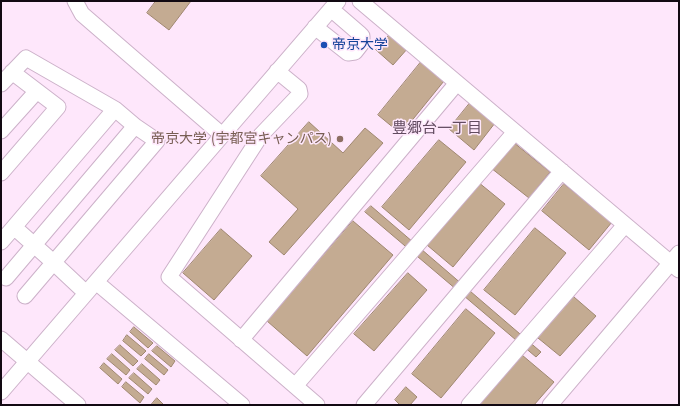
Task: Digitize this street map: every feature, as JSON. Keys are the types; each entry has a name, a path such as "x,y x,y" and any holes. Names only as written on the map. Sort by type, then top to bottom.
{"street":[{"path":"75,1 82,14 222,136"},
{"path":"360,1 625,225 676,262 550,405"},
{"path":"1,392 222,136 277,71 315,27 334,5 362,36 362,43 354,52 348,53 315,27"},
{"path":"1,84 26,58 115,108 135,126 157,141 26,296"},
{"path":"277,71 299,89 300,94 261,135 169,277 317,405"},
{"path":"1,173 58,107 12,72"},
{"path":"241,340 457,83"},
{"path":"1,131 37,91"},
{"path":"1,242 115,108"},
{"path":"6,278 135,126"},
{"path":"295,386 514,132"},
{"path":"364,405 562,171"},
{"path":"469,405 625,225"},
{"path":"14,226 54,263 91,287 242,405"},
{"path":"1,339 24,365 64,405"},
{"path":"1,353 24,365 78,405"}],"building":[{"path":"156,1 191,1 169,30 147,13"},
{"path":"391,33 408,48 393,65 376,50"},
{"path":"421,62 444,81 401,134 378,115"},
{"path":"470,103 495,123 474,150 449,129"},
{"path":"309,122 343,153 365,128 383,143 284,255 269,242 298,209 261,176"},
{"path":"439,140 466,162 409,230 382,207"},
{"path":"513,142 550,172 529,198 491,168"},
{"path":"478,182 505,204 453,267 427,245"},
{"path":"564,184 612,222 589,250 542,211"},
{"path":"371,206 541,352 536,357 365,212"},
{"path":"353,221 393,255 307,356 267,321"},
{"path":"535,228 566,253 515,315 484,290"},
{"path":"221,229 252,256 214,300 183,273"},
{"path":"408,273 427,290 374,351 354,334"},
{"path":"574,297 596,316 560,356 538,338"},
{"path":"466,309 495,333 441,398 412,374"},
{"path":"134,327 153,343 148,348 130,332"},
{"path":"127,335 146,351 141,356 123,341"},
{"path":"120,345 138,361 133,366 115,350"},
{"path":"157,346 175,361 171,367 152,351"},
{"path":"112,354 130,370 126,375 107,359"},
{"path":"149,354 168,370 164,375 145,359"},
{"path":"522,355 554,382 534,405 479,405"},
{"path":"104,363 122,379 118,384 100,368"},
{"path":"142,364 160,380 156,385 137,369"},
{"path":"134,373 152,389 148,394 129,378"},
{"path":"126,382 144,397 140,403 122,387"},
{"path":"406,387 417,397 410,405 400,405 395,400"},
{"path":"157,398 164,405 151,405"}],"place":[{"name":"帝京大学","path":"324,45"},
{"name":"帝京大学 (宇都宮キャンパス)","path":"340,139"}],"district":[{"name":"豊郷台一丁目","path":"437,129"}]}
